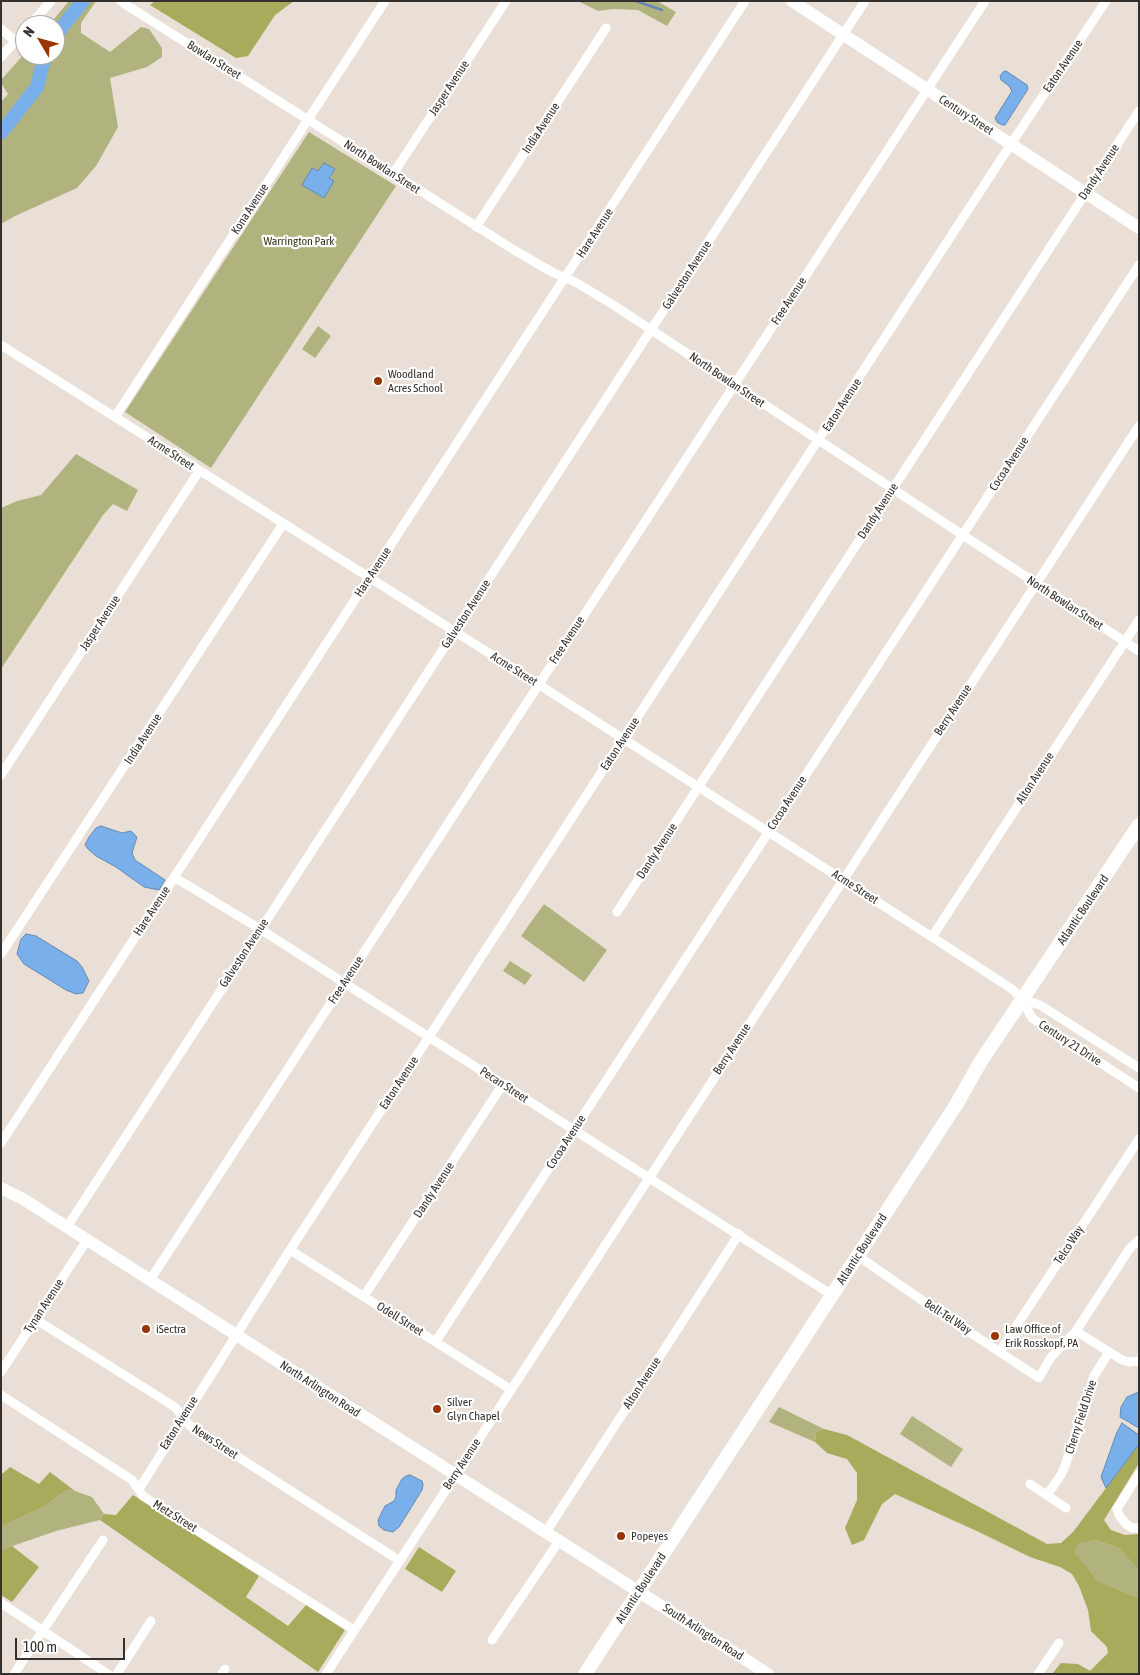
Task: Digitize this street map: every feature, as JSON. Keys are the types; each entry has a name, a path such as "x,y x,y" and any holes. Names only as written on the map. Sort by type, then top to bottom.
{"main road":[{"name":"Century Street","path":"792,1 1139,228"},
{"name":"Atlantic Boulevard","path":"585,1674 963,1094 981,1061 1139,825"},
{"name":"North Arlington Road","path":"1,1188 23,1199 639,1591"},
{"name":"South Arlington Road","path":"639,1591 768,1674"}],"street":[{"path":"39,15 51,1"},
{"name":"Bowlan Street","path":"120,1 308,119"},
{"name":"Kona Avenue","path":"115,417 385,1"},
{"name":"Jasper Avenue","path":"393,174 506,1"},
{"name":"Hare Avenue","path":"1,1143 745,1"},
{"name":"Galveston Avenue","path":"66,1227 865,1"},
{"name":"Free Avenue","path":"150,1280 985,1"},
{"name":"Eaton Avenue","path":"139,1489 290,1250 1106,1"},
{"name":"India Avenue","path":"476,227 606,28"},
{"path":"1,29 15,41 1,57"},
{"name":"Dandy Avenue","path":"617,912 1139,111"},
{"name":"North Bowlan Street","path":"308,119 476,227 544,267 577,283 652,330 1139,652"},
{"name":"Cocoa Avenue","path":"436,1341 1139,266"},
{"name":"Acme Street","path":"1,345 698,786 1012,989 1022,999"},
{"name":"Berry Avenue","path":"326,1674 1139,426"},
{"name":"Jasper Avenue","path":"3,770 199,471"},
{"name":"India Avenue","path":"1,954 283,524"},
{"name":"Alton Avenue","path":"932,937 1139,620"},
{"name":"Pecan Street","path":"174,877 260,929 832,1295"},
{"name":"Century 21 Drive","path":"1022,999 1040,1005 1139,1068"},
{"name":"Century 21 Drive","path":"1022,999 1032,1018 1139,1088"},
{"name":"Dandy Avenue","path":"364,1296 503,1084"},
{"name":"Telco Way","path":"1000,1351 1139,1139"},
{"name":"Alton Avenue","path":"546,1532 739,1234"},
{"name":"Tynan Avenue","path":"1,1372 87,1240"},
{"path":"1139,1240 1130,1248 1076,1331 1122,1360 1129,1362 1139,1361"},
{"name":"Odell Street","path":"290,1250 510,1389"},
{"name":"Bell-Tel Way","path":"858,1256 1039,1378 1051,1357 1076,1331"},
{"name":"News Street","path":"35,1319 175,1407 190,1426 400,1561"},
{"name":"Cherry Field Drive","path":"1047,1496 1065,1466 1094,1376 1109,1352"},
{"name":"Metz Street","path":"1,1395 132,1480 144,1496 354,1630"},
{"path":"1139,1474 1117,1508 1119,1516 1126,1524 1132,1528 1139,1528"},
{"path":"1030,1484 1066,1508"},
{"path":"14,1674 41,1631 104,1540"},
{"path":"492,1640 559,1541"},
{"path":"1,1603 108,1674"},
{"path":"117,1674 151,1621"},
{"path":"1038,1674 1059,1643"}],"green space":[{"path":"69,1 96,1 81,23 81,33 110,52 141,27 149,29 162,48 162,57 147,67 110,78 118,127 96,166 77,188 1,224 1,102 8,94 1,80 15,64 65,65 65,15 57,15"},
{"path":"155,1 294,1 275,15 248,56 236,58 150,5"},
{"path":"578,1 657,1 676,12 667,26 638,10 614,9 598,11"},
{"name":"Warrington Park","path":"309,132 396,186 211,468 125,412"},
{"path":"318,326 331,336 315,358 302,349"},
{"path":"76,454 138,490 127,511 113,504 103,515 1,669 1,508 17,501 41,495"},
{"path":"544,904 607,950 584,982 521,936"},
{"path":"510,961 532,975 525,985 503,971"},
{"path":"779,1407 824,1429 816,1432 815,1442 769,1422"},
{"path":"912,1416 963,1449 951,1467 900,1434"},
{"path":"824,1429 847,1435 1047,1544 1061,1543 1073,1532 1139,1444 1139,1463 1104,1520 1111,1530 1125,1535 1139,1534 1139,1570 1119,1548 1095,1540 1078,1544 1074,1552 1098,1581 1139,1598 1139,1674 1052,1674 1061,1663 1078,1664 1090,1671 1108,1653 1107,1647 1091,1631 1088,1610 1079,1586 1072,1574 1060,1567 1030,1557 895,1494 882,1504 864,1540 852,1545 845,1528 857,1500 857,1473 847,1459 827,1453 815,1442 816,1432"},
{"path":"10,1467 39,1484 50,1472 75,1491 67,1490 45,1506 1,1527 1,1475"},
{"path":"67,1490 92,1497 104,1514 100,1520 56,1531 1,1550 1,1527 45,1506"},
{"path":"133,1495 259,1576 246,1597 288,1626 306,1605 345,1630 318,1672 100,1520 104,1514 116,1515"},
{"path":"1095,1540 1119,1548 1139,1570 1139,1598 1098,1581 1073,1552 1078,1544"},
{"path":"12,1546 39,1567 12,1602 1,1595 1,1550"},
{"path":"419,1547 456,1571 442,1592 405,1569"}],"water":[{"path":"1006,71 1027,85 1028,89 1005,125 1002,125 995,118 1012,91 1001,80 1000,76"},
{"path":"324,163 335,169 329,178 334,181 324,198 302,185 312,168 318,171"},
{"path":"101,826 122,833 131,831 137,837 132,853 135,860 165,880 159,890 144,887 88,849 85,845 89,837 96,828"},
{"path":"26,934 36,936 77,961 89,981 83,993 76,994 66,990 24,964 17,954 21,939"},
{"path":"1139,1392 1139,1428 1120,1417 1121,1407 1127,1397"},
{"path":"1122,1423 1139,1435 1139,1444 1106,1488 1101,1477"},
{"path":"410,1475 422,1481 422,1490 399,1527 393,1532 384,1530 379,1526 378,1520 385,1506 394,1501 396,1490 402,1479"}],"waterway":[{"path":"65,24 83,1"},
{"path":"636,1 662,10"},
{"path":"1,133 37,87 42,65"}],"place":[{"name":"Woodland Acres School","path":"378,381"},
{"name":"iSectra","path":"146,1329"},
{"name":"Law Office of Erik Rosskopf, PA","path":"995,1336"},
{"name":"Silver Glyn Chapel","path":"437,1409"},
{"name":"Popeyes","path":"621,1536"}]}
